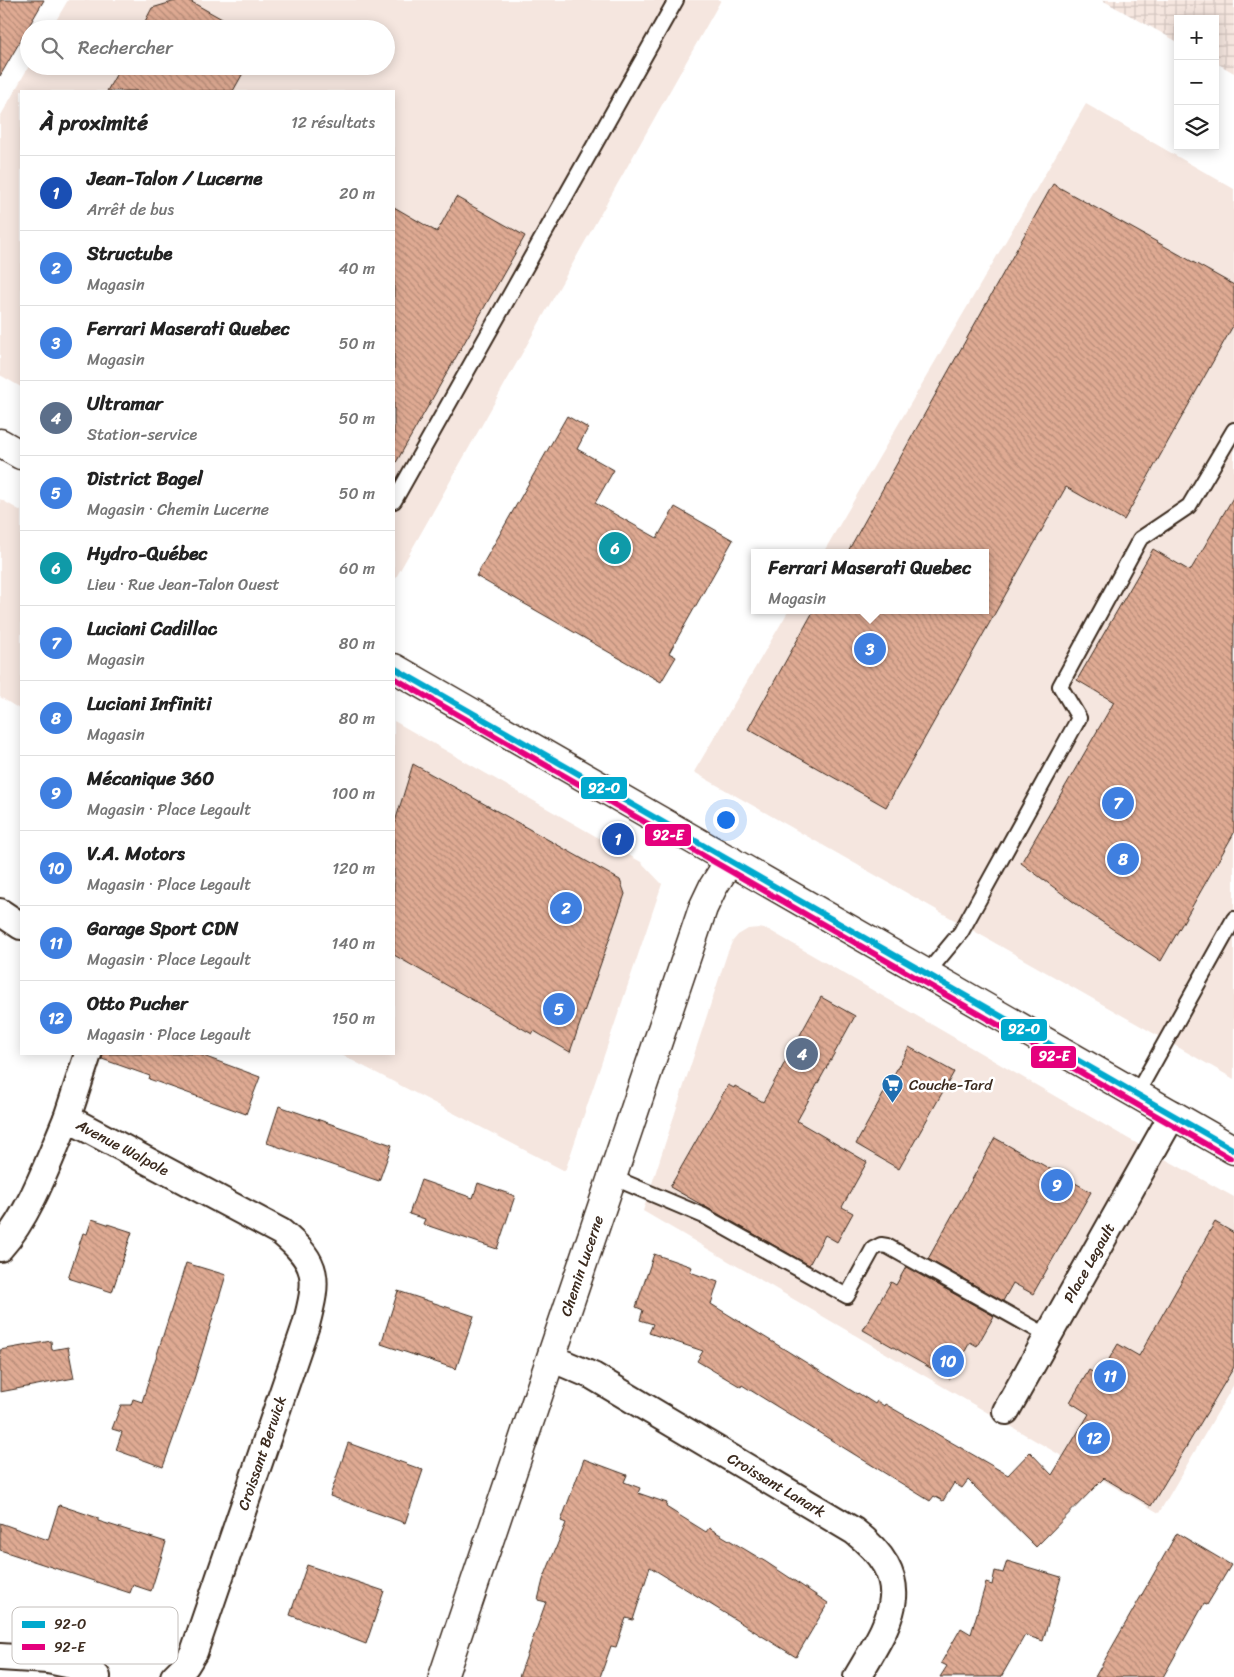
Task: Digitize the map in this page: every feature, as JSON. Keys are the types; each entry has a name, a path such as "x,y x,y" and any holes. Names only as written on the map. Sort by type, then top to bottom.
{"main road":[{"path":"0,443 20,454"},
{"path":"395,669 1234,1150"},
{"name":"Chemin Lucerne","path":"443,1677 703,908 713,887 730,860"}],"street":[{"path":"0,912 20,925"},
{"path":"67,1118 88,1055"},
{"name":"Place Legault","path":"1006,1410 1173,1114"},
{"name":"Avenue Walpole","path":"0,1248 9,1238 25,1211 67,1118 281,1232"},
{"name":"Croissant Berwick","path":"174,1677 186,1665 194,1652 312,1302 314,1288 309,1264 298,1247 281,1232"},
{"name":"Croissant Lanark","path":"551,1358 586,1372 610,1386 854,1531 874,1547 886,1566 893,1586 894,1599 886,1628 858,1677"},
{"path":"67,1664 97,1677"}],"lane":[{"path":"395,499 676,0"},
{"path":"927,973 961,932 1079,718 1060,686 1140,539 1189,506 1234,430"},
{"path":"1137,1093 1234,919"},
{"path":"612,1177 704,1216 848,1296 873,1249 881,1245 887,1246 1048,1336"}],"shaded area":[{"path":"68,0 721,0 395,579 395,90 20,90 20,386 0,375 0,117 24,75 395,75 395,20 56,20"},
{"path":"1102,0 1234,0 1234,73 1219,64 1219,15 1174,15 1174,40"},
{"path":"1086,104 1234,189 1234,1079 694,772 787,614 989,614 989,549 825,549"},
{"path":"0,499 20,510 20,709 0,697"},
{"path":"395,722 641,862 662,884 565,1171 342,1055 395,1055"},
{"path":"759,928 769,930 1127,1138 1234,1197 1234,1384 1159,1513 643,1211 727,954 732,942 738,935 748,929"}],"building":[{"path":"0,0 44,0 32,20 20,20 20,41 0,76"},
{"path":"179,0 188,0 224,20 146,20 152,8"},
{"path":"116,75 242,75 234,90 108,90"},
{"path":"1053,184 1234,285 1234,324 1124,520 1066,487 886,807 748,729 812,614 989,614 989,549 849,549"},
{"path":"456,197 525,236 395,464 395,208 437,232"},
{"path":"567,416 588,428 577,449 614,470 595,503 657,538 675,507 733,540 669,653 676,657 661,682 476,576"},
{"path":"1234,496 1234,833 1161,961 1087,912 1021,863 1114,702 1077,680 1153,549 1190,571"},
{"path":"413,764 620,880 625,894 570,1052 534,1031 532,1034 395,956 395,822"},
{"path":"821,997 855,1016 797,1121 867,1162 842,1207 853,1213 837,1242 825,1235 809,1265 670,1187 728,1085 734,1088 735,1086 763,1102"},
{"path":"909,1047 954,1072 899,1169 856,1144"},
{"path":"103,1055 201,1055 260,1077 246,1114 149,1079 150,1076 102,1059"},
{"path":"279,1106 392,1145 379,1181 267,1143"},
{"path":"995,1138 1091,1192 1033,1294 1013,1283 1003,1301 928,1259"},
{"path":"421,1180 473,1198 478,1183 515,1196 497,1249 423,1224 425,1219 409,1214"},
{"path":"92,1219 132,1232 112,1292 68,1278 83,1233 87,1234"},
{"path":"1215,1222 1234,1233 1234,1367 1151,1506 1104,1478 1036,1547 968,1480 962,1488 954,1483 943,1501 934,1496 930,1501 742,1385 741,1387 697,1361 703,1351 649,1333 653,1324 640,1320 643,1310 636,1307 654,1254 692,1267 690,1272 718,1282 711,1304 857,1394 875,1404 877,1401 884,1406 885,1404 1008,1475 1030,1452 1052,1475 1089,1414 1070,1402 1089,1370 1099,1376 1118,1344 1139,1356"},
{"path":"186,1263 226,1275 191,1389 163,1467 116,1450 122,1432 112,1429 121,1405 131,1405 133,1399 142,1402"},
{"path":"906,1267 994,1316 977,1346 970,1342 950,1379 863,1330 891,1282 896,1285"},
{"path":"398,1291 474,1316 456,1369 381,1344"},
{"path":"51,1341 52,1350 68,1347 74,1378 0,1392 0,1350"},
{"path":"348,1443 423,1470 405,1523 330,1496"},
{"path":"584,1459 627,1475 624,1482 640,1488 638,1493 667,1503 666,1507 706,1532 709,1528 766,1562 828,1603 796,1657 650,1567 633,1620 626,1618 616,1647 611,1646 600,1677 519,1677 546,1602 538,1600 543,1580 566,1523 561,1521"},
{"path":"59,1505 98,1518 98,1521 166,1542 151,1591 133,1585 130,1593 0,1550 0,1523 48,1540"},
{"path":"1177,1533 1231,1565 1207,1605 1204,1604 1163,1677 1095,1677"},
{"path":"1007,1561 1061,1577 1043,1641 1025,1635 1001,1677 940,1677 947,1666 941,1663 961,1628 971,1634 986,1583 992,1585 995,1571 1003,1573"},
{"path":"307,1565 384,1591 366,1644 290,1615"}],"transit line":[{"name":"92-O","path":"395,669 1234,1150"},
{"name":"92-E","path":"395,679 1230,1158"}],"place":[{"name":"Hydro-Québec","path":"615,548"},
{"name":"Ferrari Maserati Quebec","path":"870,649"},
{"name":"Luciani Cadillac","path":"1118,803"},
{"name":"Jean-Talon / Lucerne","path":"618,839"},
{"name":"Luciani Infiniti","path":"1123,859"},
{"name":"Structube","path":"566,908"},
{"name":"District Bagel","path":"559,1009"},
{"name":"Ultramar","path":"802,1054"},
{"name":"Couche-Tard","path":"893,1104"},
{"name":"Mécanique 360","path":"1057,1185"},
{"name":"V.A. Motors","path":"948,1361"},
{"name":"Garage Sport CDN","path":"1110,1376"},
{"name":"Otto Pucher","path":"1094,1438"}]}
